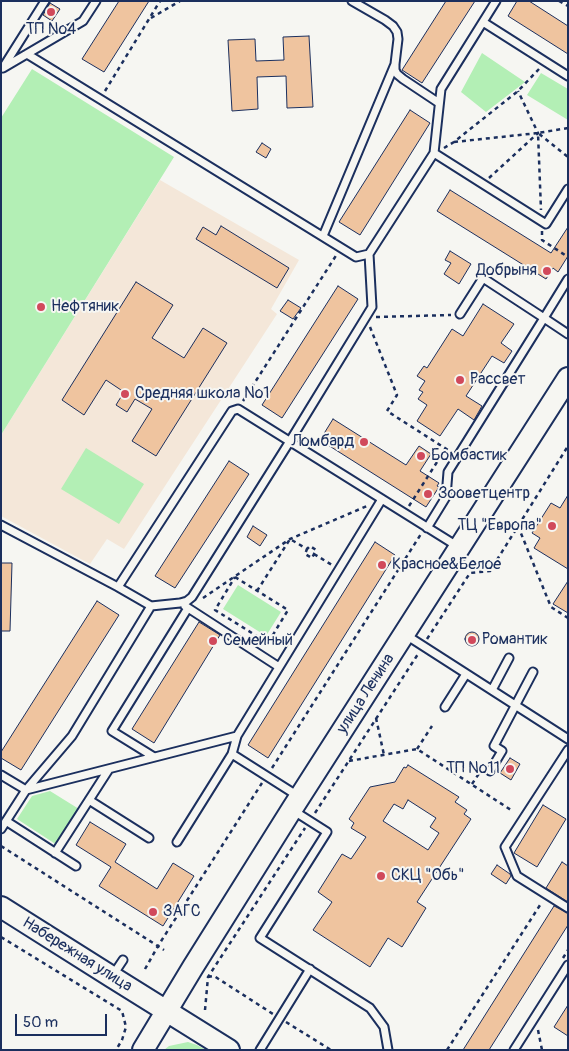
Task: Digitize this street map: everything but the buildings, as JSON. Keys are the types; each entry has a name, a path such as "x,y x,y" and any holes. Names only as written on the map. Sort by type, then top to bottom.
{"main road":[{"name":"улица Ленина","path":"166,1011 296,803 568,378"},
{"name":"Набережная улица","path":"1,907 229,1050"},
{"path":"143,1050 166,1011"}],"lane":[{"path":"2,69 45,1"},
{"path":"352,1 393,26 397,32 398,39 395,70 403,79 440,103"},
{"path":"1,525 151,606 180,603 192,597 372,308 370,254 434,154 441,89 496,1"},
{"path":"2,69 83,21 95,2"},
{"path":"483,22 568,76"},
{"path":"27,54 356,257 370,254"},
{"path":"323,236 395,64"},
{"path":"434,154 546,224 568,189"},
{"path":"460,314 483,278 568,334"},
{"path":"427,527 446,497 448,472 568,279"},
{"path":"118,587 232,411 238,409 459,547"},
{"path":"177,842 232,754 237,736 382,499"},
{"path":"180,603 279,667"},
{"path":"1,829 26,790 72,736 151,606"},
{"path":"154,757 112,731 188,608"},
{"path":"404,634 568,739"},
{"path":"492,690 509,658"},
{"path":"490,771 502,751 494,746 533,672"},
{"path":"446,707 466,674"},
{"path":"1,775 26,790 237,736"},
{"path":"565,906 516,876 505,848 568,750"},
{"path":"232,754 266,776 296,803 310,821 327,832 260,938 370,1008 384,1027 388,1050"},
{"path":"55,853 109,769"},
{"path":"89,800 149,838"},
{"path":"6,821 76,866"},
{"path":"112,977 123,960"},
{"path":"514,1050 568,965"},
{"path":"260,1050 310,969"}],"path":[{"path":"100,99 160,1"},
{"path":"150,18 180,1"},
{"path":"559,1 568,6"},
{"path":"434,154 454,142 518,92 544,61"},
{"path":"518,92 538,133 542,240 568,257"},
{"path":"454,142 568,128"},
{"path":"538,133 568,157"},
{"path":"483,184 538,133"},
{"path":"238,409 341,247"},
{"path":"458,456 388,410 397,396 366,317 460,314"},
{"path":"205,1010 208,977 470,572 490,571 568,446"},
{"path":"405,513 446,448"},
{"path":"188,608 290,539 382,499"},
{"path":"518,526 551,607 568,618"},
{"path":"145,969 266,776 427,527"},
{"path":"290,539 307,550 310,546 316,550 314,554 339,569"},
{"path":"257,591 290,539"},
{"path":"236,577 288,610 268,643 215,610 236,577"},
{"path":"376,718 384,755"},
{"path":"417,749 432,726"},
{"path":"349,761 417,749 511,810"},
{"path":"1,846 164,950"},
{"path":"447,1050 541,902 565,906"},
{"path":"1,937 122,1011 126,1027 122,1040 116,1050"},
{"path":"208,977 214,976 332,1050"}],"shaded area":[{"name":"Средняя школа №1","path":"160,180 299,260 271,309 277,314 124,549 107,539 90,564 1,516 1,435"}],"green space":[{"path":"482,53 525,82 486,112 461,92"},
{"name":"Нефтяник","path":"32,69 174,157 1,435 1,118"},
{"path":"541,73 568,89 568,120 527,95"},
{"path":"86,448 144,484 119,524 61,489"},
{"path":"238,585 281,612 266,636 223,609"},
{"path":"50,791 79,809 57,845 17,819 32,796"},
{"path":"188,1042 206,1050 164,1050 169,1046"}],"place":[{"name":"ТП №4","path":"51,12"},
{"name":"Добрыня","path":"547,271"},
{"name":"Нефтяник","path":"41,307"},
{"name":"Рассвет","path":"460,380"},
{"name":"Средняя школа №1","path":"125,394"},
{"name":"Ломбард","path":"364,442"},
{"name":"Бомбастик","path":"421,456"},
{"name":"Зооветцентр","path":"428,494"},
{"name":"ТЦ \"Европа\"","path":"552,526"},
{"name":"Красное&Белое","path":"382,565"},
{"name":"Романтик","path":"472,640"},
{"name":"Семейный","path":"213,641"},
{"name":"ТП №11","path":"510,769"},
{"name":"СКЦ \"Обь\"","path":"381,876"},
{"name":"ЗАГС","path":"153,912"}]}
